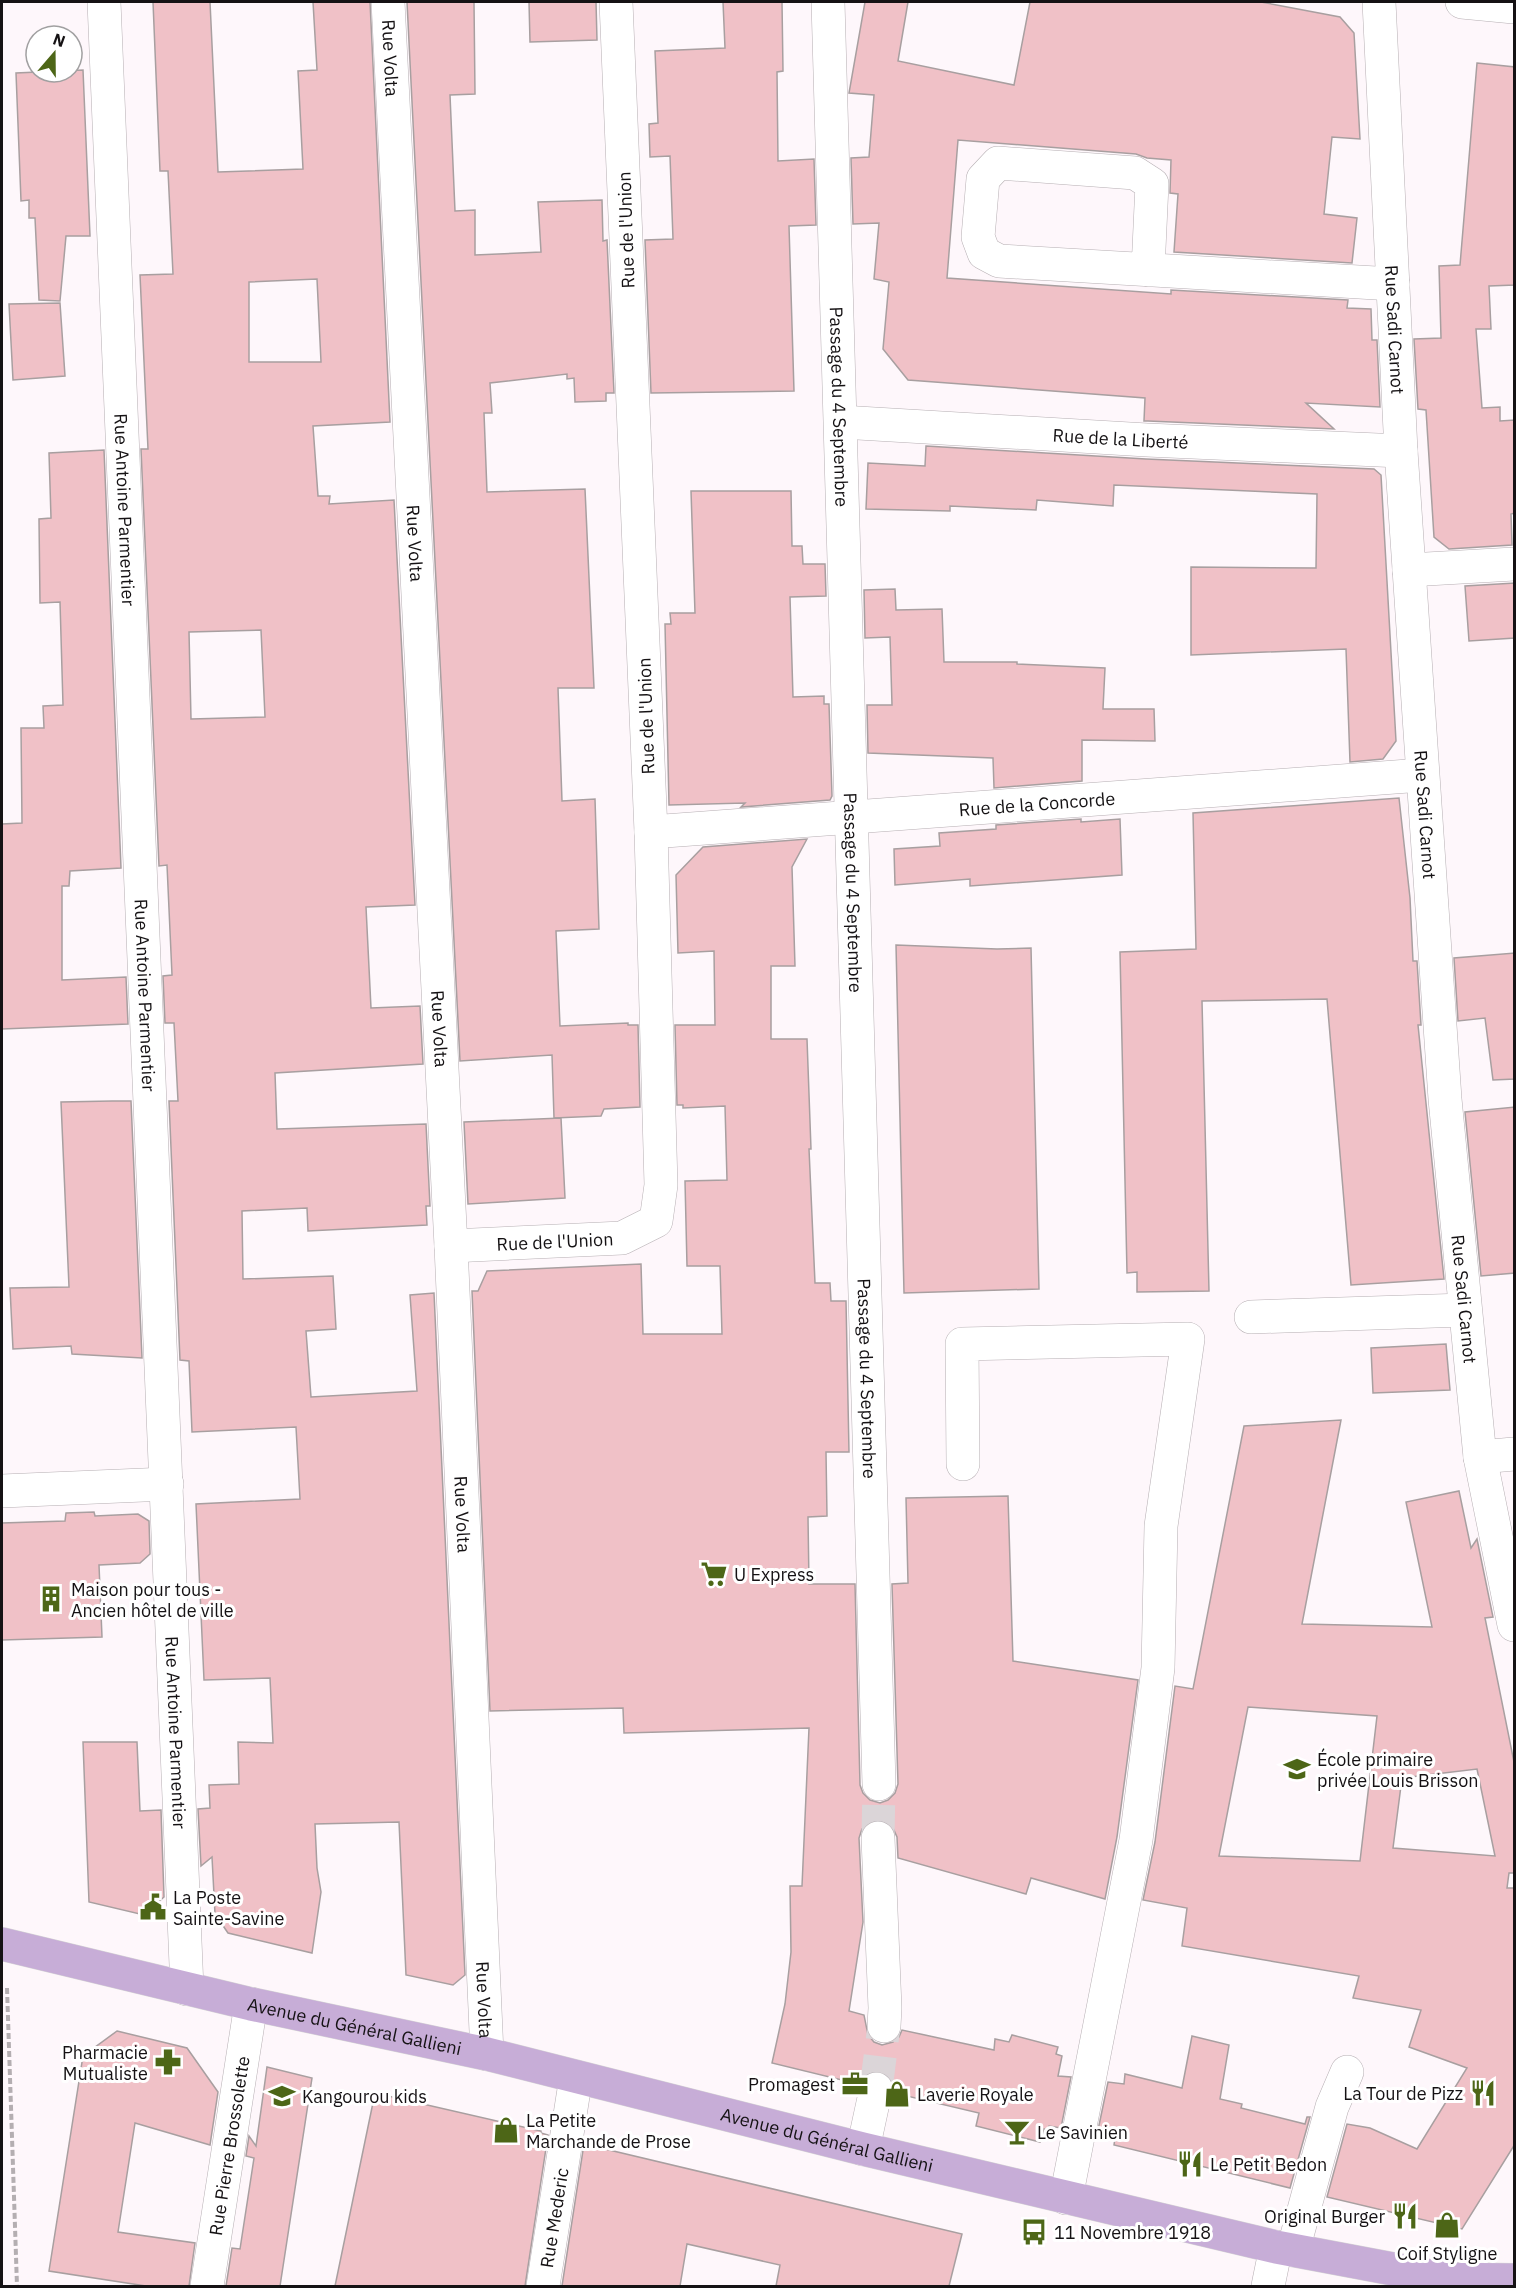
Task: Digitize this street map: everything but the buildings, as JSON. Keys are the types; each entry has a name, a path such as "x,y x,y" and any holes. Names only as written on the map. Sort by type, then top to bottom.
{"main road":[{"name":"Avenue du Général Gallieni","path":"2,1944 251,2004 487,2054 863,2149 1284,2249 1446,2279 1515,2280"}],"street":[{"name":"Rue Antoine Parmentier","path":"104,2 188,1989"},
{"name":"Rue Volta","path":"388,2 451,1246 487,2054"},
{"name":"Rue de l'Union","path":"451,1246 622,1238 656,1221 661,1185 651,832 616,2"},
{"name":"Passage du 4 Septembre","path":"828,2 879,1784"},
{"name":"Rue Sadi Carnot","path":"1379,2 1401,451 1445,1099 1480,1457 1515,1625"},
{"path":"1462,2 1515,7"},
{"path":"1148,270 1152,184 1135,173 998,163 983,179 978,237 984,253 999,261 1148,270 1393,284"},
{"name":"Rue de la Liberté","path":"841,422 1147,440 1401,451"},
{"path":"1409,570 1515,564"},
{"name":"Rue de la Concorde","path":"651,832 1422,775"},
{"path":"1251,1317 1465,1310"},
{"path":"963,1464 962,1344 1188,1339 1161,1526 1158,1668 1136,1840 1066,2198"},
{"path":"1480,1457 1515,1454"},
{"path":"2,1491 167,1484"},
{"path":"878,1838 884,2026"},
{"name":"Rue Pierre Brossolette","path":"207,2286 251,2004"},
{"path":"1269,2286 1284,2249 1332,2107 1347,2072"},
{"name":"Rue Mederic","path":"543,2286 576,2077"},
{"path":"863,2149 876,2089"}],"path":[{"path":"7,1988 17,2286"}],"tunnel":[{"path":"878,1838 879,1784"},
{"path":"876,2089 884,2026"}],"place":[{"name":"U Express","path":"714,1574"},
{"name":"Maison pour tous - Ancien hôtel de ville","path":"51,1599"},
{"name":"École primaire privée Louis Brisson","path":"1297,1769"},
{"name":"La Poste Sainte-Savine","path":"153,1907"},
{"name":"Pharmacie Mutualiste","path":"168,2062"},
{"name":"Promagest","path":"855,2084"},
{"name":"La Tour de Pizz","path":"1483,2093"},
{"name":"Laverie Royale","path":"897,2094"},
{"name":"Kangourou kids","path":"282,2096"},
{"name":"La Petite Marchande de Prose","path":"506,2130"},
{"name":"Le Savinien","path":"1017,2132"},
{"name":"Le Petit Bedon","path":"1190,2164"},
{"name":"Original Burger","path":"1405,2216"},
{"name":"Coif Styligne","path":"1447,2225"},
{"name":"11 Novembre 1918","path":"1034,2232"}]}
